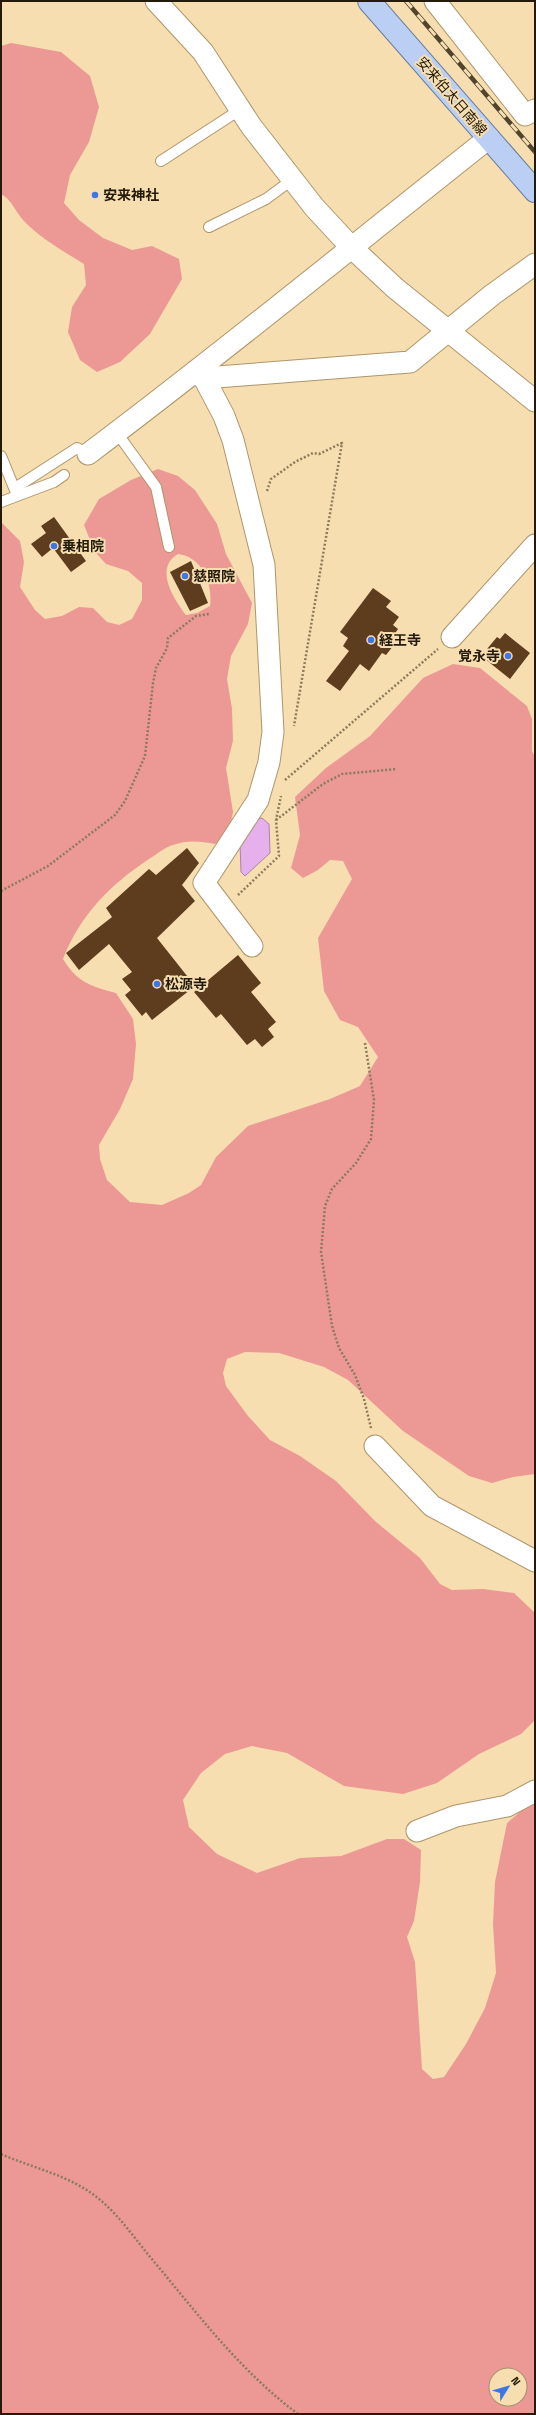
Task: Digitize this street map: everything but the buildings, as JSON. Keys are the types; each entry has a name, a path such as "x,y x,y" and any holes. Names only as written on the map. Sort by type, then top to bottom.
{"main road":[{"name":"安来伯太日南線","path":"369,1 535,191"}],"street":[{"path":"156,1 203,52 251,126 314,208 351,247 395,288 451,331 535,401"},
{"path":"435,1 525,114 535,110"},
{"path":"88,454 117,432 200,376 351,247 489,138"},
{"path":"200,376 410,362 451,331 492,295 535,264"},
{"path":"200,376 224,416 233,440 264,565 272,732 269,762 258,800 204,884 252,946"},
{"path":"452,637 535,545"},
{"path":"375,1446 432,1506 535,1561"},
{"path":"416,1831 456,1816 507,1806 535,1791"}],"lane":[{"path":"161,161 241,109"},
{"path":"209,227 266,199 293,180"},
{"path":"117,432 156,487 169,547"},
{"path":"1,502 77,448 88,454"},
{"path":"1,456 16,492"},
{"path":"16,492 54,482 64,475"}],"path":[{"path":"266,493 271,479 295,462 313,453 319,454 342,443 294,727"},
{"path":"1,890 48,866 115,815 134,784 145,756 153,683 156,668 167,648 168,638 196,616 209,614"},
{"path":"285,780 452,637"},
{"path":"276,820 323,784 342,774 397,769"},
{"path":"284,787 286,772"},
{"path":"223,909 279,856 276,820 282,793"},
{"path":"365,1043 374,1100 371,1139 356,1163 332,1189 325,1206 321,1252 332,1326 339,1348 355,1375 364,1399 375,1446"},
{"path":"1,2154 57,2173 100,2199 202,2322 246,2369 298,2414"}],"shaded area":[{"path":"11,43 61,52 90,76 99,107 89,142 70,175 64,203 79,220 103,238 132,250 152,246 179,259 182,279 150,334 120,362 97,372 80,360 68,332 72,307 86,285 84,264 37,233 23,220 11,202 1,194 1,46"},
{"path":"158,469 178,476 195,490 217,524 226,554 252,603 248,624 231,656 227,679 232,709 233,741 226,768 233,812 229,832 215,844 188,842 170,846 135,869 109,890 87,915 78,928 63,959 68,967 85,982 116,993 133,1019 136,1044 133,1079 120,1109 99,1145 100,1159 107,1180 130,1202 162,1205 189,1193 201,1185 216,1157 248,1126 330,1099 360,1086 378,1057 358,1027 340,1020 324,991 318,938 352,879 343,861 330,860 318,870 303,878 291,868 300,835 295,797 326,768 370,736 423,678 453,664 480,668 527,706 532,719 532,751 535,757 535,1474 513,1477 492,1483 469,1476 403,1431 348,1380 324,1367 279,1353 245,1352 227,1359 223,1373 226,1386 248,1416 270,1440 300,1456 336,1481 376,1522 420,1558 440,1584 452,1590 483,1589 514,1593 535,1613 535,1720 521,1734 479,1754 437,1783 403,1794 344,1786 287,1753 252,1746 225,1754 201,1773 183,1800 189,1827 217,1854 257,1873 300,1858 341,1856 387,1839 404,1839 421,1850 420,1882 414,1921 407,1937 415,1962 422,2069 433,2079 444,2077 466,2044 485,2008 496,1973 493,1924 495,1882 507,1823 535,1799 535,2414 1,2414 1,522 20,541 24,562 20,587 35,610 45,619 62,616 79,607 93,608 107,622 119,625 132,619 142,600 142,583 128,571 106,564 95,552 84,525 99,499 131,480","holes":["178,554 194,560 204,572 210,589 210,606 197,613 186,615 171,592 167,575 167,567 171,560"]},
{"path":"262,818 269,824 270,853 245,876 241,872 240,843 255,820"}],"railway":[{"path":"406,1 535,152"}],"place":[{"name":"安来神社","path":"95,195"},
{"name":"乗相院","path":"54,546"},
{"name":"慈照院","path":"185,576"},
{"name":"経王寺","path":"371,640"},
{"name":"覚永寺","path":"508,656"},
{"name":"松源寺","path":"157,984"}]}
